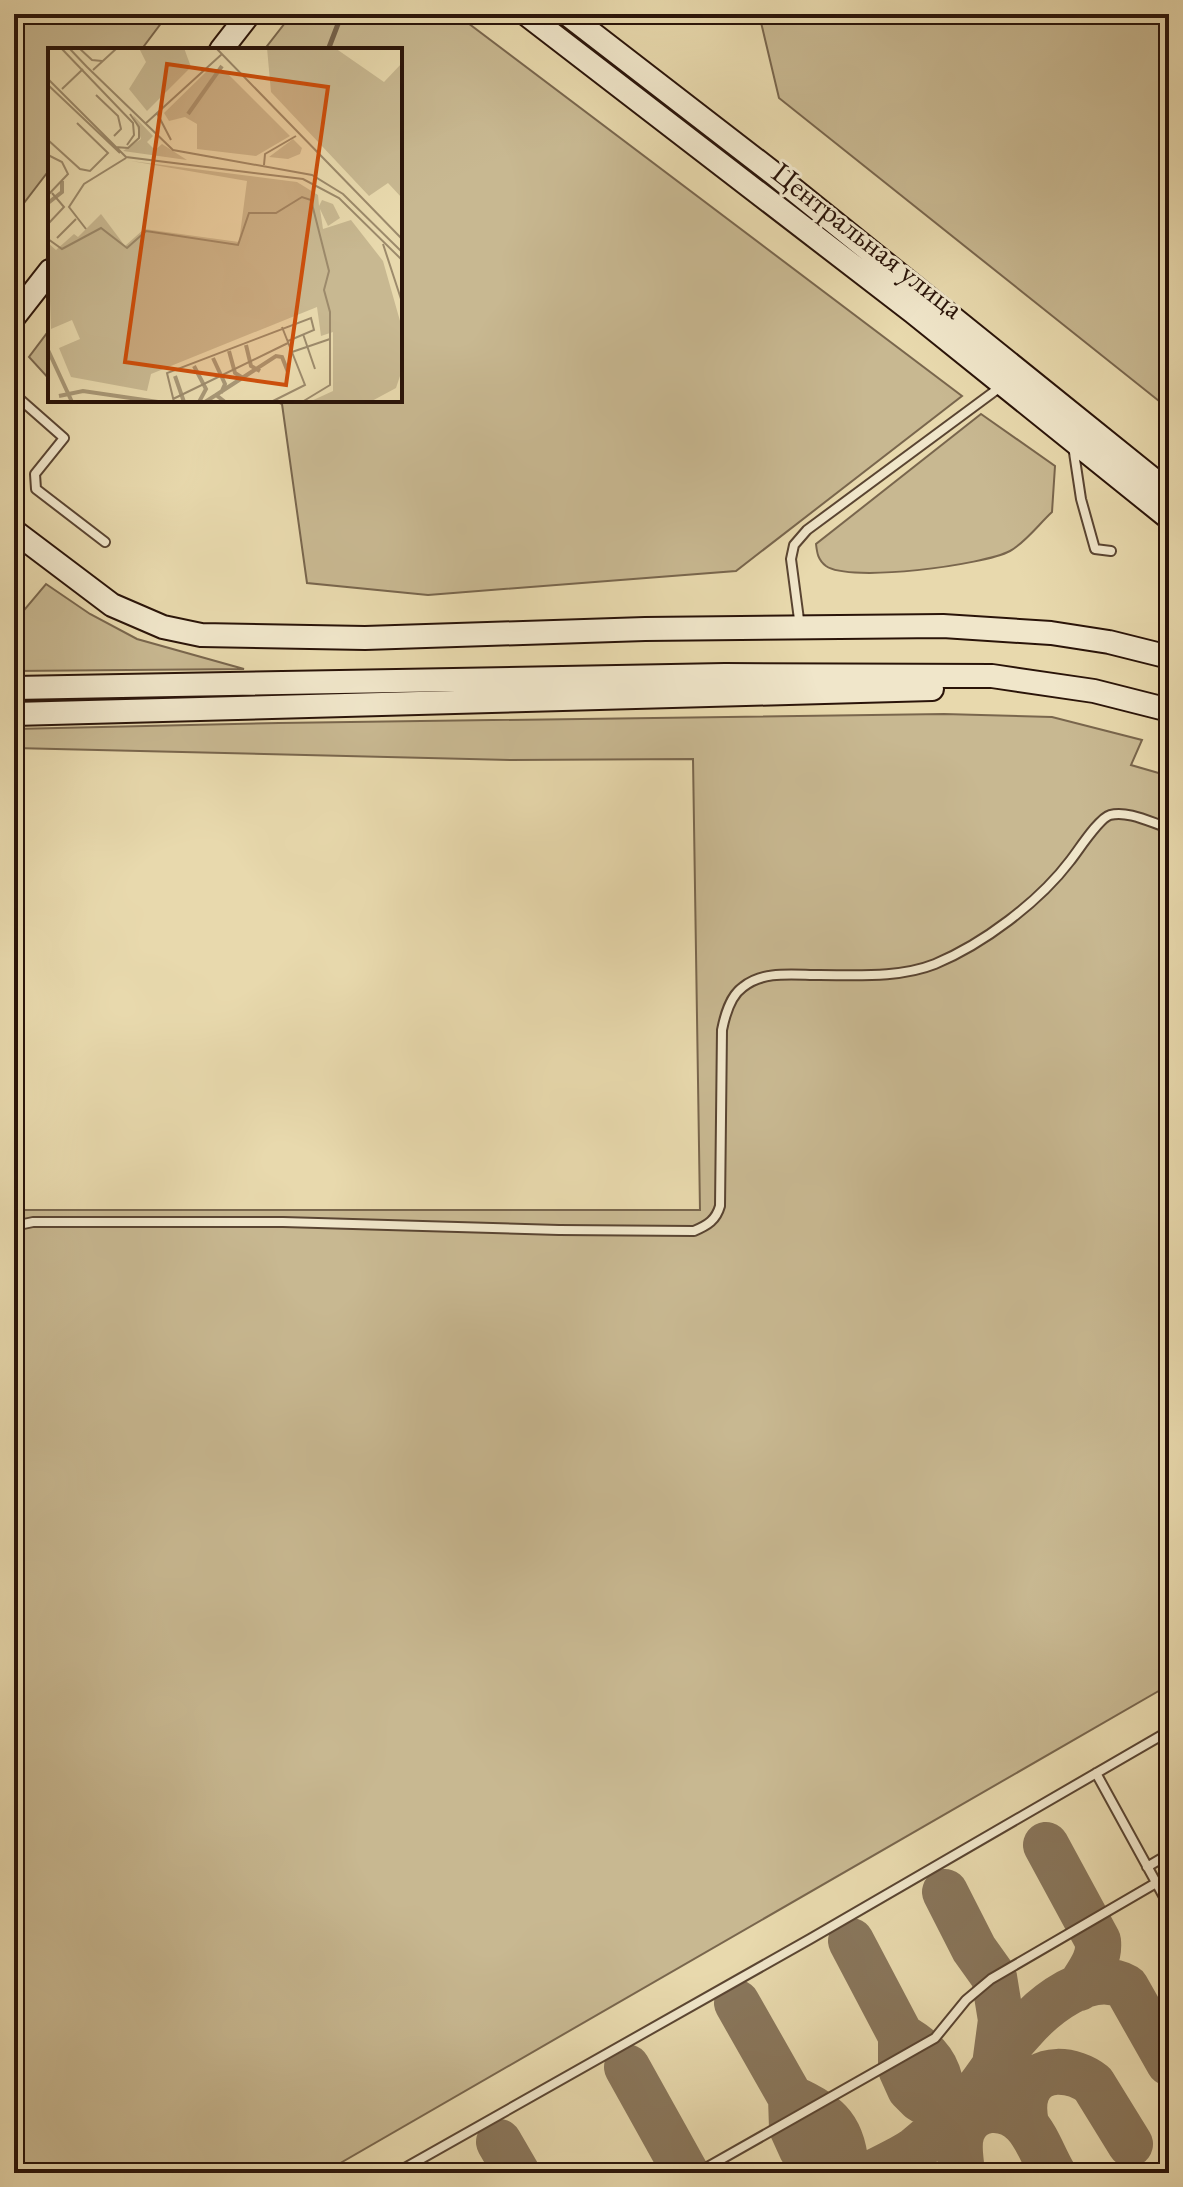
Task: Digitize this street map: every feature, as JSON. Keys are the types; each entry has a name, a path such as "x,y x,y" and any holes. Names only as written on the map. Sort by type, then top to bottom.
{"main road":[{"path":"223,48 249,14"},
{"name":"Центральная улица","path":"526,14 1169,518"},
{"name":"Центральная улица","path":"567,14 773,173 1169,492"},
{"path":"14,317 48,274"},
{"path":"14,531 112,605 163,627 201,635 365,638 645,629 943,626 1013,629 1085,638 1169,657"},
{"path":"14,688 725,675 992,676 1094,691 1169,710"},
{"path":"14,714 965,688 1028,681"}],"lane":[{"path":"800,628 791,559 794,545 807,530 1003,385"},
{"path":"14,394 64,438 35,474 36,489 105,542"},
{"path":"1073,441 1081,499 1095,549 1111,551"},
{"path":"14,1226 33,1222 283,1222 694,1231 711,1222 720,1206 722,1030 726,1012 739,989 760,978 780,974 893,973 933,964 1000,925 1039,895 1104,818 1116,814 1128,815 1169,828"},
{"path":"396,2173 1169,1731"},
{"path":"1096,1773 1169,1906"},
{"path":"1147,1867 1169,1854"},
{"path":"697,2173 935,2038 966,2000 991,1979 1156,1883"}],"shaded area":[{"path":"14,14 168,14 142,48 48,48 48,172 14,216"},
{"path":"292,14 456,14 962,396 736,571 428,595 307,583 282,404 278,402 402,402 402,48 266,48"},
{"path":"759,14 1169,14 1169,409 779,98"},
{"path":"48,332 48,378 29,357"},
{"path":"981,414 1055,466 1052,512 1016,548 974,562 917,570 861,573 840,571 823,564 816,544"},
{"path":"46,584 90,614 137,639 244,669 14,671 14,622"},
{"path":"944,714 1052,717 1142,740 1131,765 1169,776 1169,1685 323,2173 14,2173 14,1210 700,1210 693,759 511,760 14,748 14,729"}],"waterway":[{"path":"329,48 338,24 347,14"}],"taxiway":[{"path":"1046,1845 1098,1941 1096,1960 1079,1988"},
{"path":"945,1892 974,1949 994,1977 1001,2020 995,2065"},
{"path":"851,1941 901,2036 901,2069 910,2089 941,2112 977,2113"},
{"path":"872,2173 915,2150 936,2132 969,2100 1030,2022 1054,2001 1083,1986 1112,1982 1126,1987 1169,2063"},
{"path":"737,2003 791,2098 792,2128 802,2150 829,2170 840,2173"},
{"path":"901,2036 925,2054 938,2073 941,2097 939,2127"},
{"path":"627,2067 686,2173"},
{"path":"1026,2124 1025,2100 1032,2083 1048,2073 1067,2073 1093,2084 1130,2144"},
{"path":"791,2098 815,2110 832,2125 842,2145 846,2173"},
{"path":"961,2164 960,2140 967,2123 981,2112 999,2110 1016,2117 1029,2128 1053,2173"},
{"path":"499,2142 517,2173"}]}
